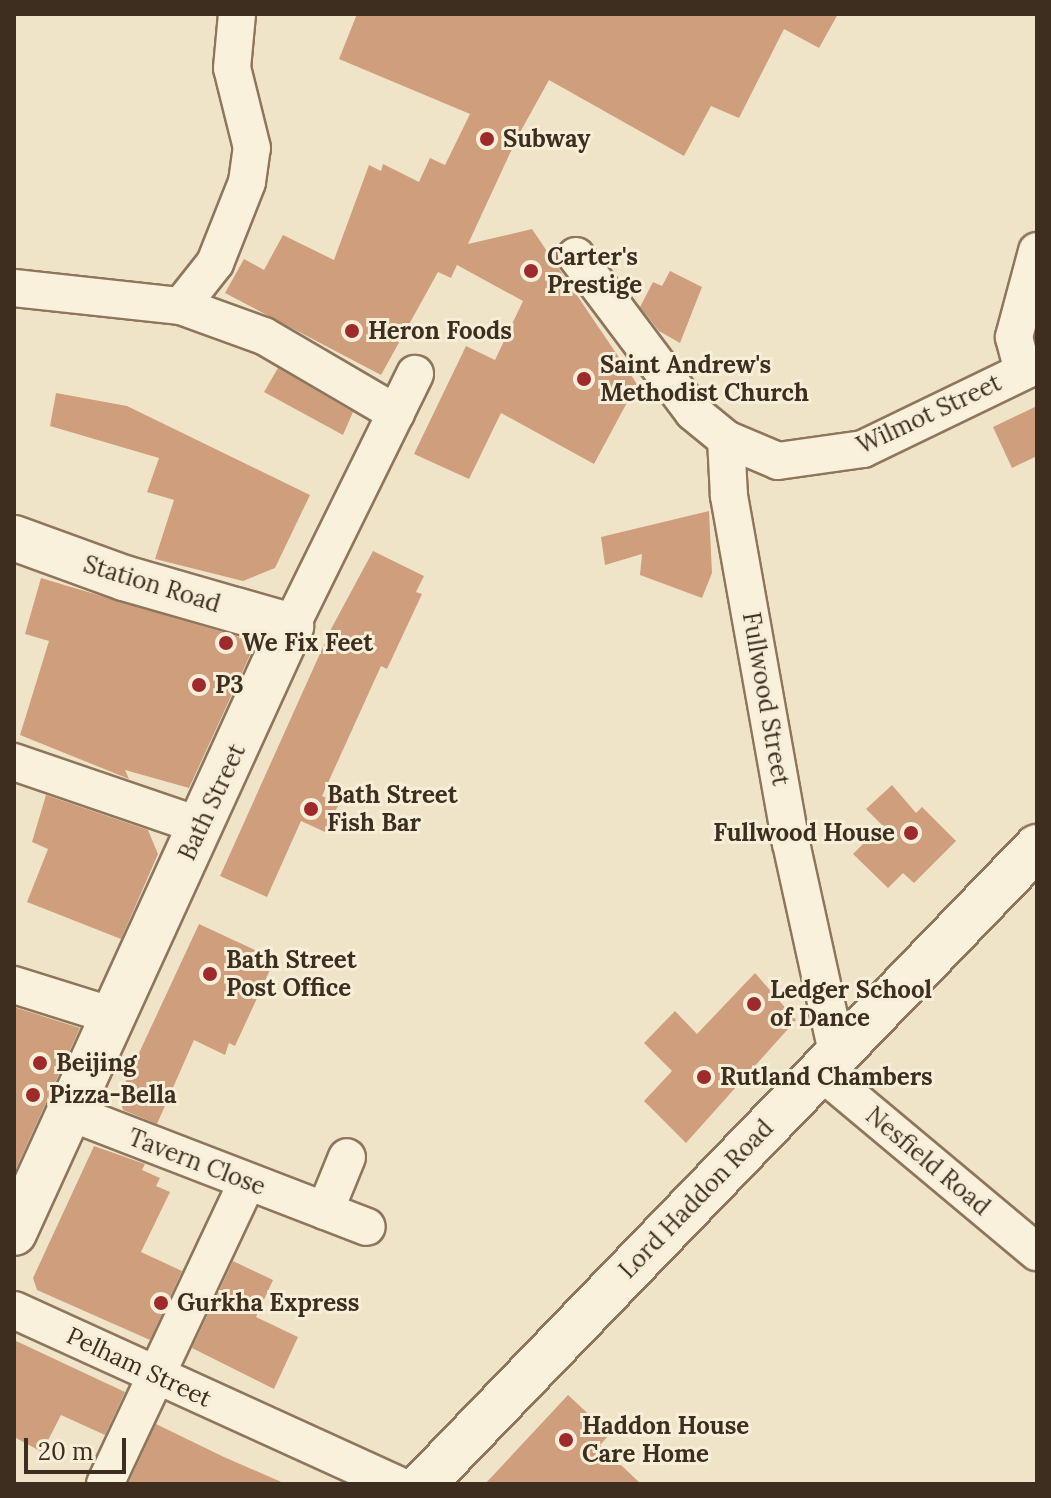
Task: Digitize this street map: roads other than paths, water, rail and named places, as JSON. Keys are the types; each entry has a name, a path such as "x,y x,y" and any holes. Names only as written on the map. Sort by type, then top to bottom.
{"street":[{"path":"181,306 215,263 247,182 252,148 232,68 237,14"},
{"path":"1030,368 1014,337 1037,251"},
{"name":"Wilmot Street","path":"576,256 693,412 726,439 778,461 863,449 1030,368"},
{"path":"14,288 181,306 264,336 396,413"},
{"name":"Bath Street","path":"14,1233 291,626 415,374"},
{"name":"Fullwood Street","path":"726,439 729,496 828,1062"},
{"name":"Station Road","path":"14,538 291,626"},
{"path":"14,762 201,826"},
{"name":"Lord Haddon Road","path":"423,1484 1037,847"},
{"path":"14,985 113,1016"},
{"name":"Nesfield Road","path":"828,1062 1037,1252"},
{"name":"Tavern Close","path":"69,1112 367,1227"},
{"path":"325,1211 347,1157"},
{"path":"105,1484 247,1182"},
{"name":"Pelham Street","path":"14,1310 396,1484"}],"place":[{"name":"Subway","path":"487,139"},
{"name":"Carter's Prestige","path":"531,271"},
{"name":"Heron Foods","path":"352,331"},
{"name":"Saint Andrew's Methodist Church","path":"584,379"},
{"name":"We Fix Feet","path":"226,643"},
{"name":"P3","path":"199,685"},
{"name":"Bath Street Fish Bar","path":"311,809"},
{"name":"Fullwood House","path":"911,833"},
{"name":"Bath Street Post Office","path":"210,974"},
{"name":"Ledger School of Dance","path":"754,1004"},
{"name":"Beijing","path":"40,1063"},
{"name":"Rutland Chambers","path":"704,1077"},
{"name":"Pizza-Bella","path":"33,1095"},
{"name":"Gurkha Express","path":"161,1303"},
{"name":"Haddon House Care Home","path":"566,1440"}]}
